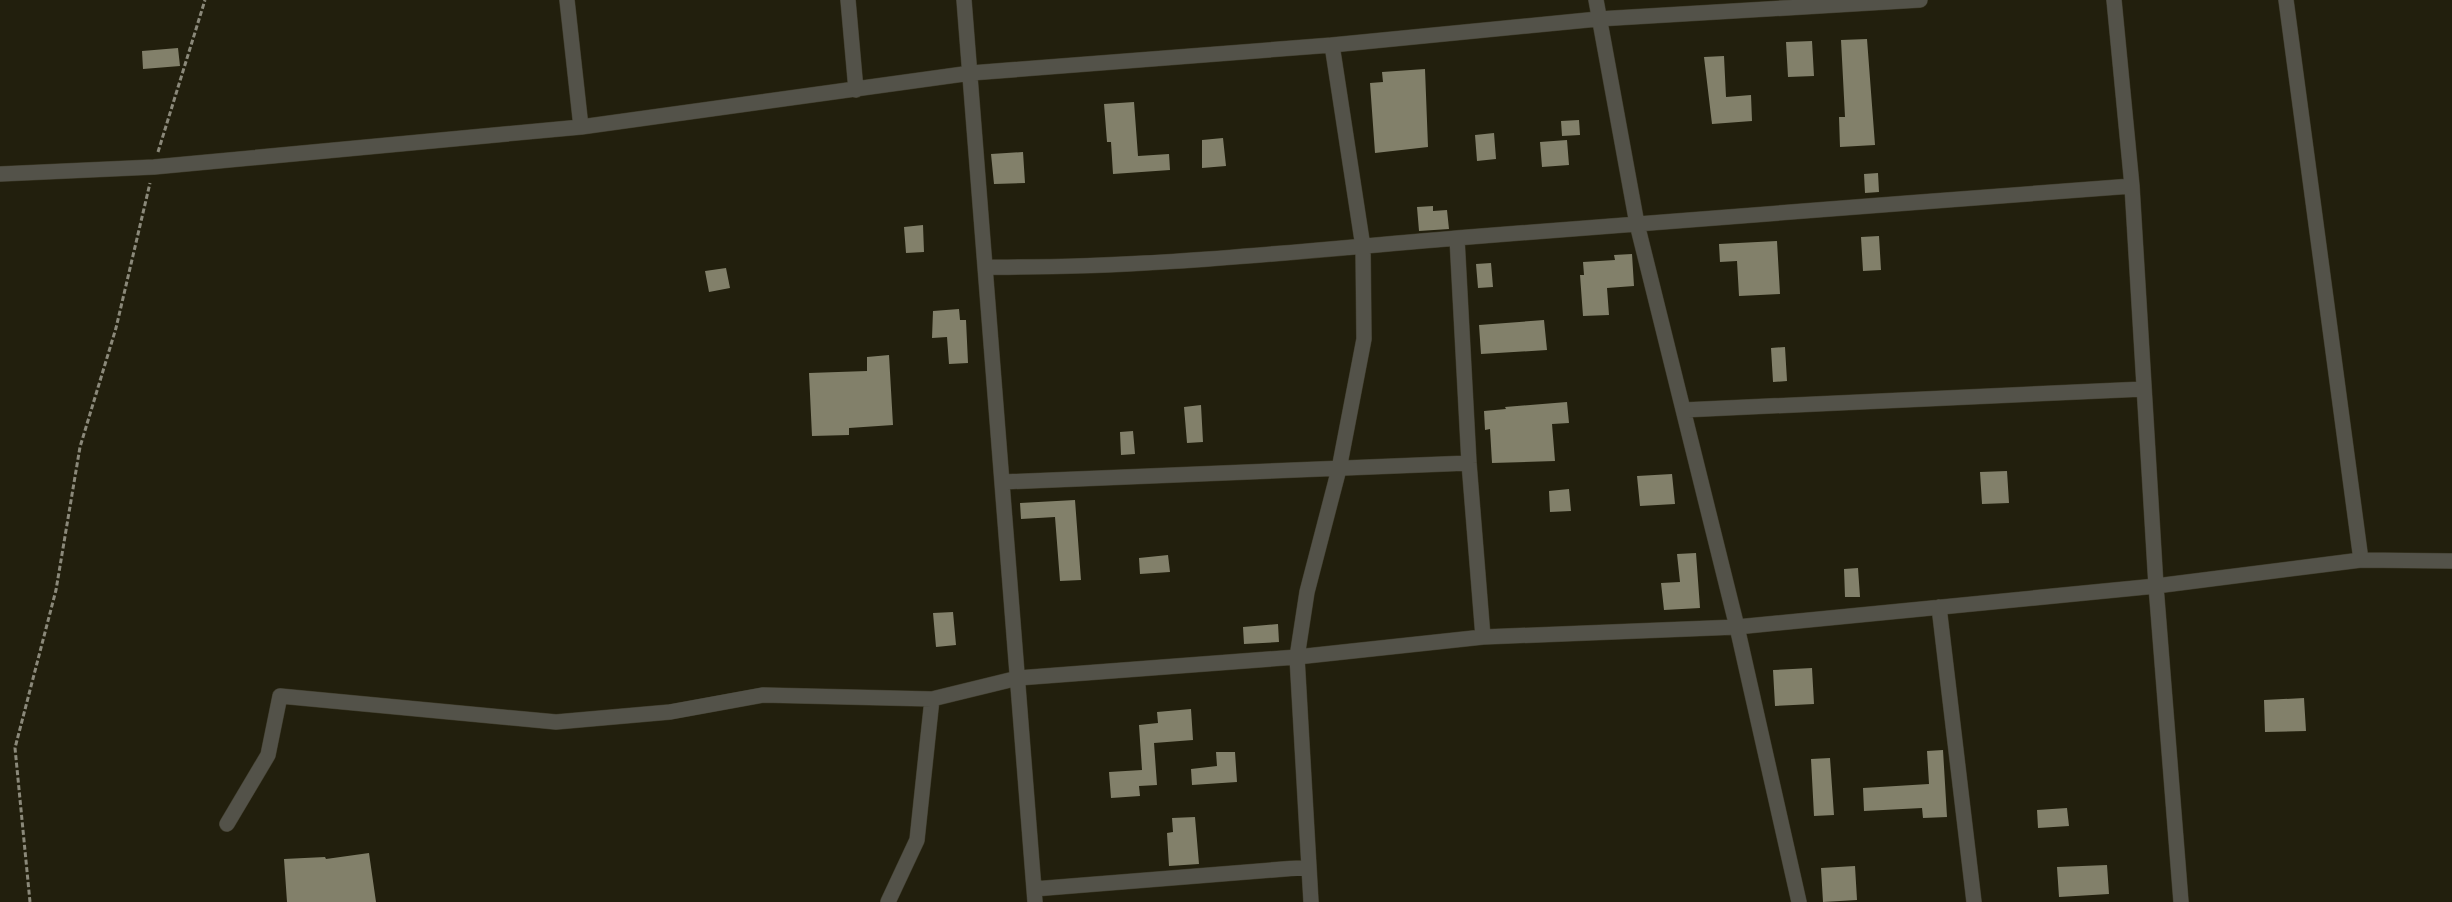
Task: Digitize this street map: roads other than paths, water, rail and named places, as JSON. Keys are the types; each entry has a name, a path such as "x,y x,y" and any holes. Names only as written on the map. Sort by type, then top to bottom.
{"street":[{"path":"567,0 581,127"},
{"path":"848,0 856,90"},
{"path":"964,0 1034,896 1309,867"},
{"path":"1596,0 1637,224 1737,627 1799,902"},
{"path":"0,174 154,167 581,127 971,73 1332,45 1598,19 1920,0"},
{"path":"2114,0 2132,186 2156,586 2181,902"},
{"path":"2286,0 2361,560"},
{"path":"1311,902 1297,657 1307,592 1339,469 1364,339 1363,247 1332,45"},
{"path":"985,267 1052,268 1274,254 1456,238 2132,186"},
{"path":"1456,238 1469,463 1483,637"},
{"path":"1683,410 2144,389"},
{"path":"1002,482 1469,463"},
{"path":"227,824 268,755 280,696 556,722 670,712 763,695 932,699 1018,678 1297,657 1483,637 1737,627 2156,586 2361,560 2452,560"},
{"path":"1939,607 1974,902"},
{"path":"888,902 917,840 932,699"}]}
